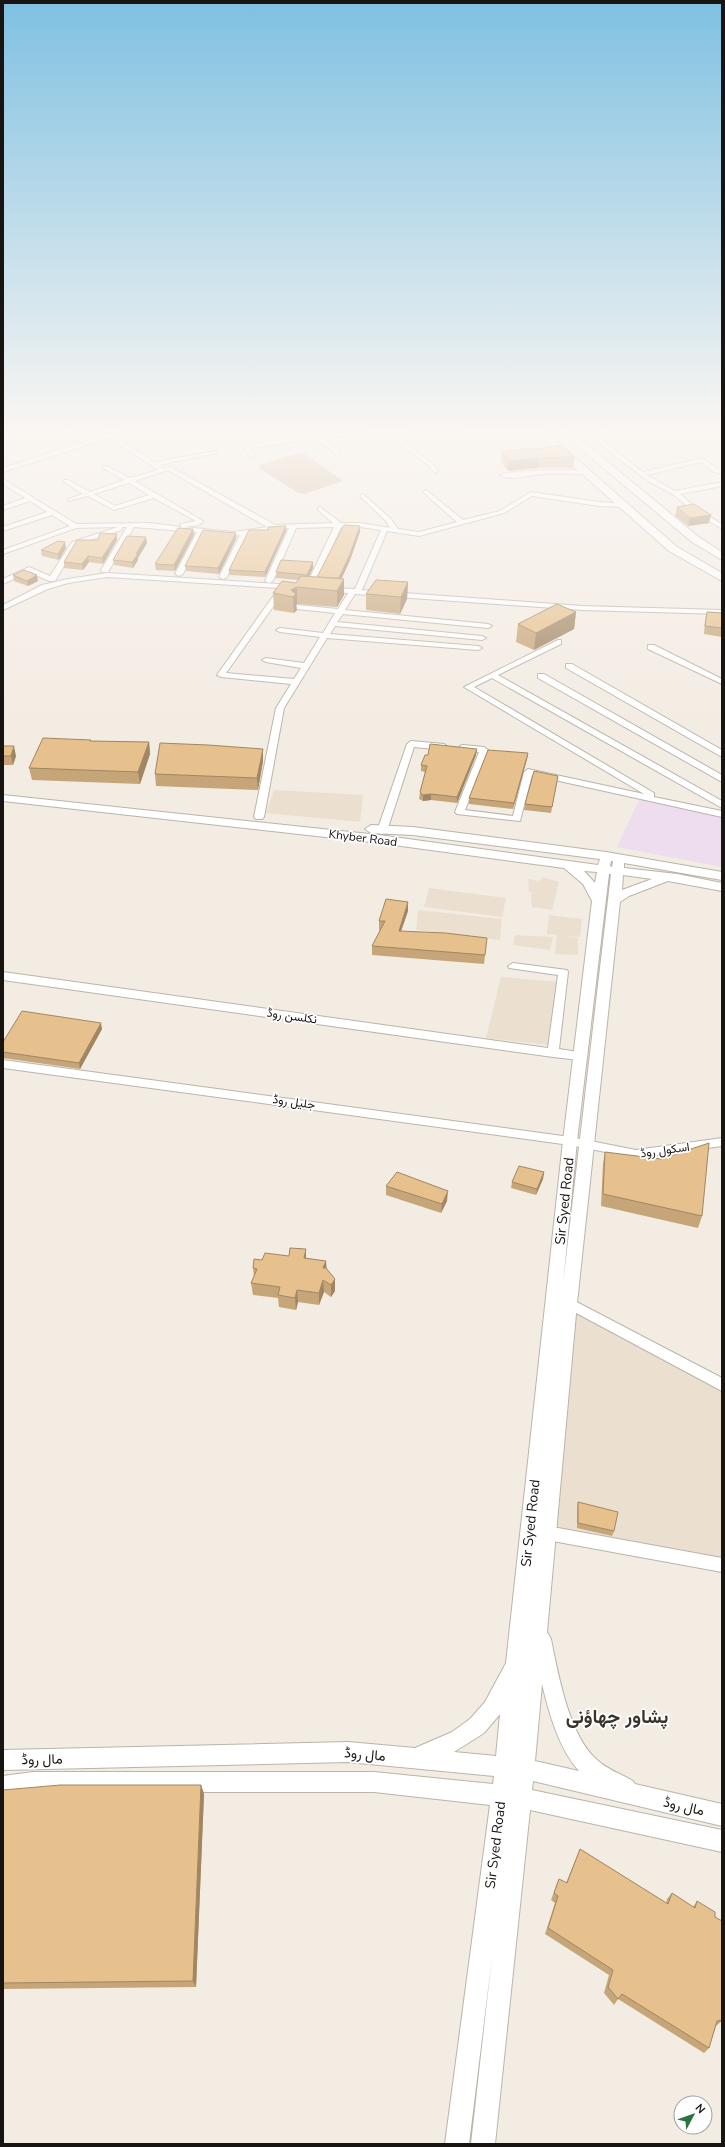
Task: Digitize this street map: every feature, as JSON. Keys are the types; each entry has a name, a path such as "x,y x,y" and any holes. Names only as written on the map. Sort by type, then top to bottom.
{"highway":[{"path":"647,525 673,549 722,578"},
{"path":"678,525 696,540 722,557"}],"main road":[{"name":"Khyber Road","path":"3,791 382,830 413,831 606,856 722,876"},
{"name":"Khyber Road","path":"3,798 379,839 602,870 677,878 722,887"},
{"path":"605,901 602,870 606,856"},
{"path":"605,901 619,858"},
{"path":"566,865 580,873 605,901"},
{"path":"605,901 657,880 677,878"},
{"name":"Sir Syed Road","path":"483,2144 511,1796 514,1768 538,1625 569,1303 578,1142 580,1056 605,901"},
{"name":"Sir Syed Road","path":"514,1768 516,1662 605,901"},
{"path":"538,1625 556,1701 572,1742 588,1766 639,1796"},
{"path":"416,1758 460,1740 476,1727 491,1710 516,1662"},
{"name":"مال روڈ","path":"3,1760 348,1752 514,1768 722,1814"},
{"name":"مال روڈ","path":"3,1786 33,1782 374,1782 511,1796 722,1841"},
{"name":"Sir Syed Road","path":"457,2144 511,1796"}],"street":[{"path":"3,529 14,525"},
{"path":"3,551 75,526 121,525"},
{"path":"52,579 74,543 131,525"},
{"path":"105,570 132,525"},
{"path":"144,525 234,534 292,526 330,525"},
{"path":"269,525 274,528"},
{"path":"314,587 339,525"},
{"path":"361,525 398,532 425,533 451,525"},
{"path":"393,525 398,532"},
{"path":"269,581 292,526"},
{"path":"259,817 280,708 342,611 358,591 385,529"},
{"path":"179,574 201,531"},
{"path":"223,577 245,532"},
{"path":"3,582 28,569 52,579"},
{"path":"3,602 31,587 52,579 79,573 105,570 223,577 358,591 582,608 722,612"},
{"path":"3,608 45,587 68,581 107,575 284,587 314,587"},
{"path":"284,587 221,675 296,682"},
{"path":"297,607 488,626"},
{"path":"334,624 482,638"},
{"path":"280,630 326,636 478,648"},
{"path":"558,642 468,687 660,801"},
{"path":"651,647 722,682"},
{"path":"266,660 307,666"},
{"path":"569,666 722,754"},
{"path":"492,675 722,805"},
{"path":"541,676 722,779"},
{"path":"382,830 411,744 484,750 460,812 517,819 528,772 722,814"},
{"path":"514,966 563,972 553,1053"},
{"name":"نکلسن روڈ","path":"3,976 580,1056"},
{"name":"جلیل روڈ","path":"3,1064 578,1142"},
{"name":"اسکول روڈ","path":"578,1142 636,1154 722,1142"},
{"path":"569,1303 722,1385"},
{"path":"547,1533 722,1565"}],"shaded area":[{"path":"274,790 363,795 360,822 266,813"},
{"path":"641,796 722,813 722,867 617,847"},
{"path":"542,877 559,882 552,910 532,907 531,893 543,894 529,892 528,879 540,881"},
{"path":"429,888 506,898 502,917 424,907"},
{"path":"418,910 502,919 500,940 416,930"},
{"path":"549,915 582,919 580,937 564,936 578,938 578,955 555,954 557,935 547,934"},
{"path":"515,935 553,937 550,950 513,945"},
{"path":"501,977 558,982 549,1045 486,1038"},
{"path":"569,1303 722,1385 722,1565 547,1533"}],"building":[{"path":"344,525 360,526 350,554 339,578 317,577"},
{"path":"286,526 265,572 229,570 249,530 268,530 268,527"},
{"path":"178,528 193,529 174,565 155,564"},
{"path":"203,530 236,533 218,568 185,566"},
{"path":"100,533 117,534 102,558 88,556 82,564 64,562 77,540 98,540"},
{"path":"127,536 146,537 136,554 138,554 132,562 113,560"},
{"path":"58,541 65,542 58,554 41,550"},
{"path":"281,560 313,562 307,575 276,572"},
{"path":"24,570 37,575 27,581 13,575"},
{"path":"301,576 344,579 337,591 297,587 291,590 296,594 293,597 273,593 282,581 296,583"},
{"path":"376,580 408,582 401,597 366,594"},
{"path":"557,604 576,612 536,633 518,624"},
{"path":"707,612 722,613 722,628 705,626"},
{"path":"43,738 91,740 90,741 149,742 138,772 29,768"},
{"path":"160,743 263,749 257,778 155,774"},
{"path":"430,744 477,749 457,797 431,794 423,795 420,792 427,766 421,765 425,755 428,755"},
{"path":"3,746 14,746 11,756 3,756"},
{"path":"488,750 528,753 514,803 469,798"},
{"path":"534,771 558,776 552,807 525,804"},
{"path":"386,899 408,902 399,931 445,933 487,938 485,955 372,946 385,921 379,921"},
{"path":"22,1011 101,1023 79,1063 3,1052 3,1042"},
{"path":"709,1143 702,1216 603,1194 605,1152 661,1159"},
{"path":"519,1166 544,1172 537,1189 512,1182"},
{"path":"397,1172 448,1191 442,1204 386,1186"},
{"path":"290,1248 306,1249 304,1258 326,1261 323,1268 326,1268 335,1279 331,1285 323,1280 319,1293 297,1290 295,1298 278,1295 280,1287 251,1283 257,1269 253,1268 254,1259 262,1260 265,1253 289,1256"},
{"path":"578,1502 618,1512 614,1531 578,1523"},
{"path":"60,1785 201,1785 193,1981 3,1983 3,1790"},
{"path":"580,1849 668,1904 672,1893 695,1908 697,1901 715,1912 715,1917 722,1921 722,2020 717,2021 709,2048 622,1994 618,1999 608,1987 613,1970 548,1928 558,1896 554,1893 559,1879 567,1883"}],"district":[{"name":"پشاور چھاؤنی","path":"617,1716"}]}
